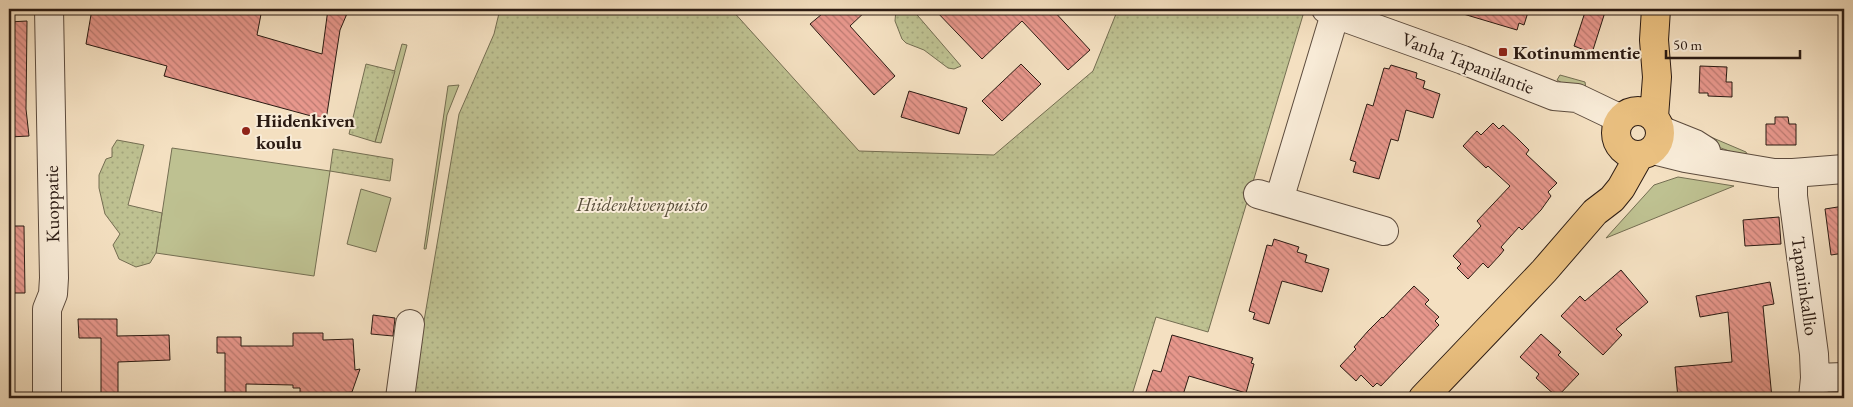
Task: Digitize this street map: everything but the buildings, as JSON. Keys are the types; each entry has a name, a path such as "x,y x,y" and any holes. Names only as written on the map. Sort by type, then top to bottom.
{"main road":[{"path":"1423,398 1544,272 1595,212 1637,133 1657,77 1654,40 1656,9"}],"street":[{"name":"Kuoppatie","path":"46,398 47,309 53,294 54,278 49,9"},
{"name":"Vanha Tapanilantie","path":"1330,11 1554,96 1577,98 1685,158 1755,171 1793,173 1844,169"},
{"path":"1330,11 1268,197 1384,231"},
{"name":"Tapaninkallio","path":"1793,173 1793,196 1808,301 1814,388"},
{"path":"400,398 410,324"},
{"path":"1814,388 1844,377"}],"green space":[{"name":"Hiidenkivenpuisto","path":"500,9 731,9 859,151 994,155 1093,71 1118,9 1298,9 1303,15 1208,332 1156,317 1131,398 411,398 459,114 494,34"},
{"path":"896,9 912,9 961,66 954,69 948,68 924,50 906,43 902,39 895,21"},
{"path":"402,44 407,45 381,143 375,142"},
{"path":"366,64 395,71 375,142 349,134"},
{"path":"1560,75 1585,82 1586,89 1571,88 1557,80"},
{"path":"459,85 447,115 426,249 424,249 448,86"},
{"path":"1706,135 1746,152 1749,158 1704,142"},
{"path":"117,140 144,145 128,205 162,213 156,253 150,263 136,267 119,259 113,245 120,234 105,214 99,188 99,175 106,159 112,157 112,148"},
{"path":"172,148 330,171 314,276 156,253"},
{"path":"333,149 393,159 390,181 330,171"},
{"path":"1678,177 1734,186 1606,238 1654,185"},
{"path":"361,189 391,198 376,252 347,244"}],"place":[{"name":"Kotinummentie","path":"1503,52"},
{"name":"Hiidenkiven koulu","path":"246,131"}]}
